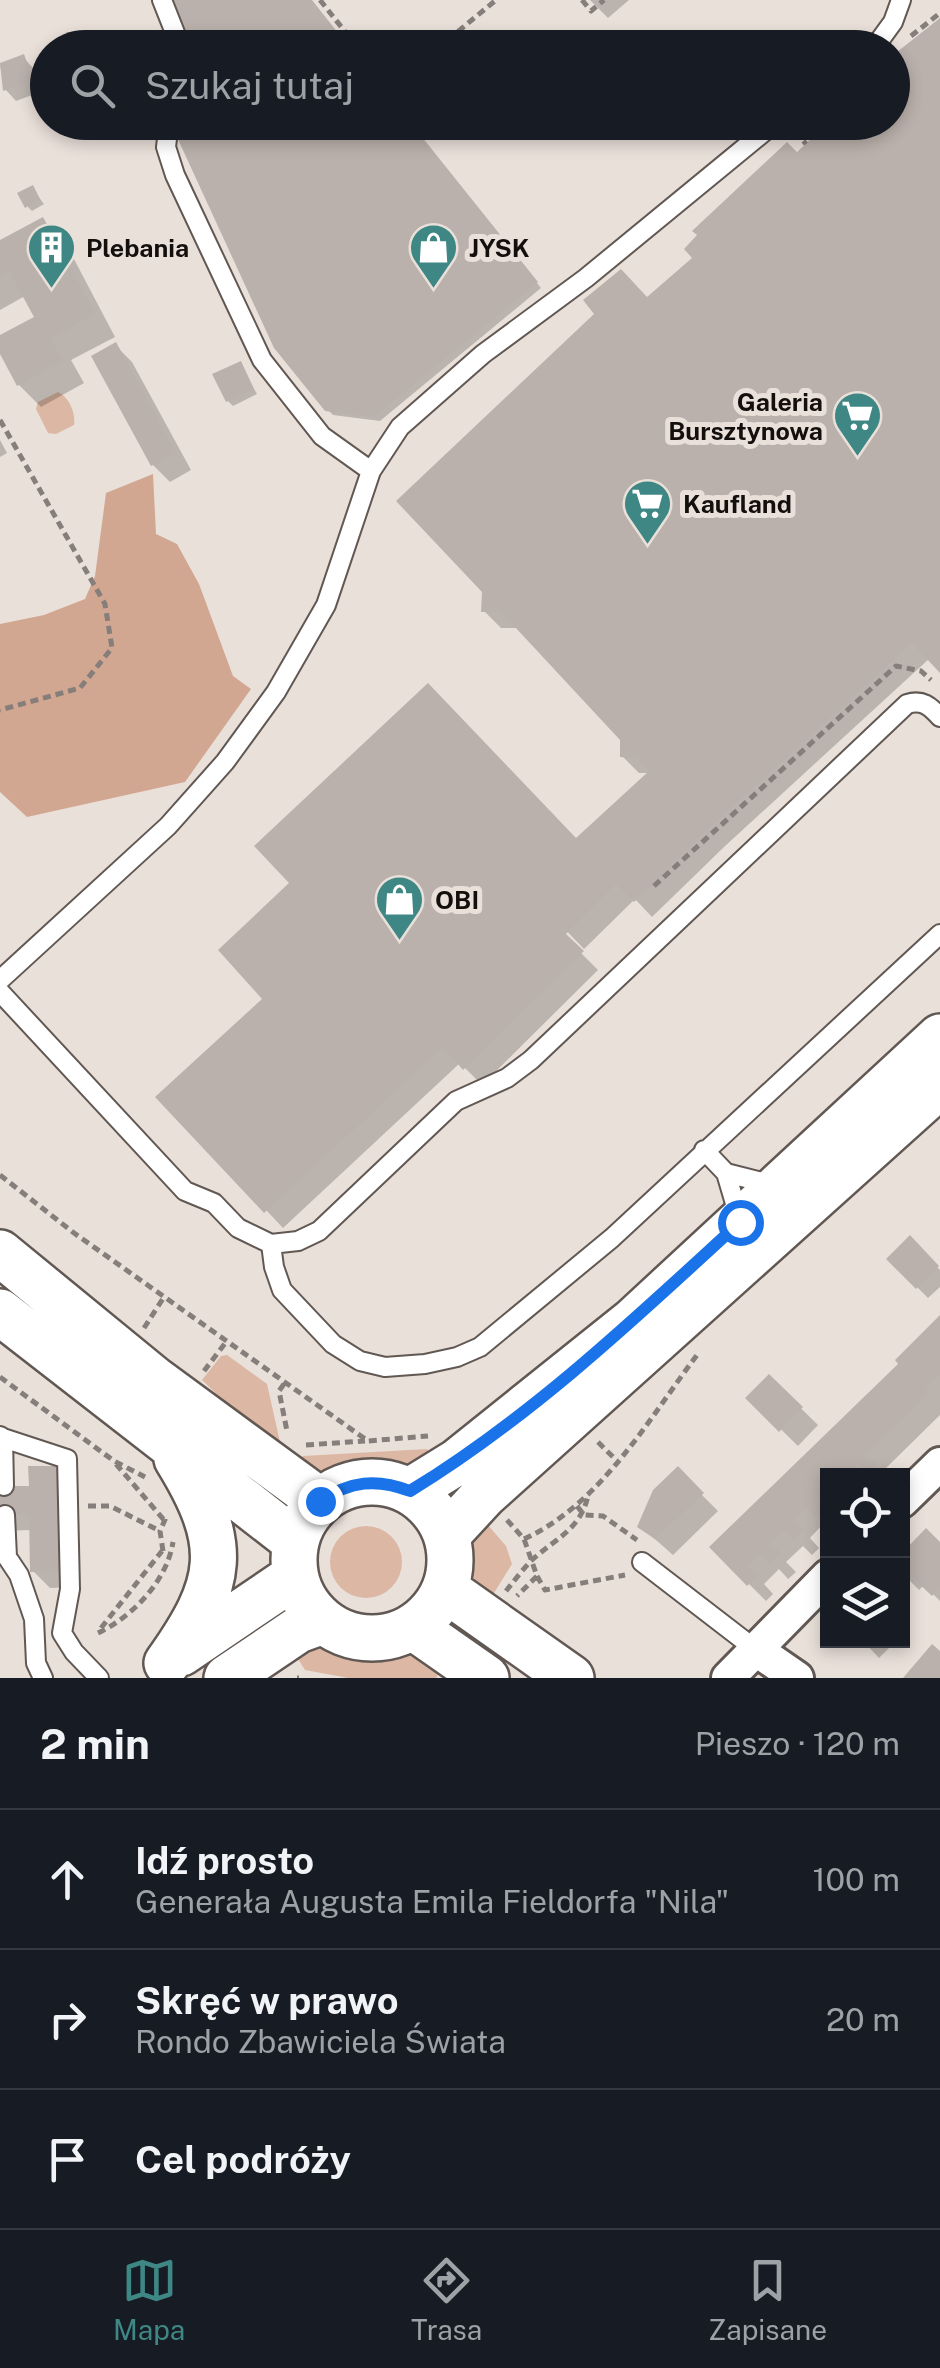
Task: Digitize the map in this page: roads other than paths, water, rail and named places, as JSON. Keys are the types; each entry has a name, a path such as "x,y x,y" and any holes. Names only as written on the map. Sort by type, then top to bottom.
{"street":[{"path":"410,1491 457,1462 618,1332 940,1036"},
{"path":"446,1534 484,1495 940,1086"},
{"path":"0,1254 155,1380 320,1501"},
{"path":"0,1312 169,1444 296,1559"},
{"path":"156,1670 198,1619 214,1571 214,1548 200,1495 169,1444"},
{"path":"910,1493 940,1464"},
{"path":"364,1482 388,1482 410,1491 426,1502 446,1534 451,1552 445,1589 432,1610 413,1627 391,1636 367,1638 344,1633 323,1621 306,1601 296,1559 305,1520 320,1501 341,1488 364,1482"},
{"path":"156,1670 296,1559"},
{"path":"728,1678 820,1584"},
{"path":"445,1589 571,1678"},
{"path":"227,1678 298,1630 323,1621"},
{"path":"413,1627 486,1678"},
{"path":"755,1648 797,1678"}],"lane":[{"path":"162,0 174,30"},
{"path":"887,30 901,0"},
{"path":"167,140 175,175 262,360 322,436 371,471"},
{"path":"0,980 168,826 226,762 276,692 326,605 371,471 400,427 483,354 586,278 754,140"},
{"path":"0,992 185,1191 214,1204 238,1228 271,1244 298,1241 319,1231 456,1101 507,1078 531,1060 906,704 916,701 928,705 940,717"},
{"path":"271,1244 282,1290 333,1344 360,1361 385,1366 457,1357 494,1336 612,1238 940,934"},
{"path":"704,1150 726,1173 740,1222"},
{"path":"726,1173 779,1186"},
{"path":"4,1486 2,1437 66,1458 70,1589 62,1632 74,1652 99,1678"},
{"path":"5,1515 7,1557 34,1618 36,1662 43,1678"},
{"path":"647,1566 755,1648"}],"place":[{"name":"Plebania","path":"51,290"},
{"name":"JYSK","path":"434,290"},
{"name":"Galeria Bursztynowa","path":"858,458"},
{"name":"Kaufland","path":"648,546"},
{"name":"OBI","path":"400,942"}]}
